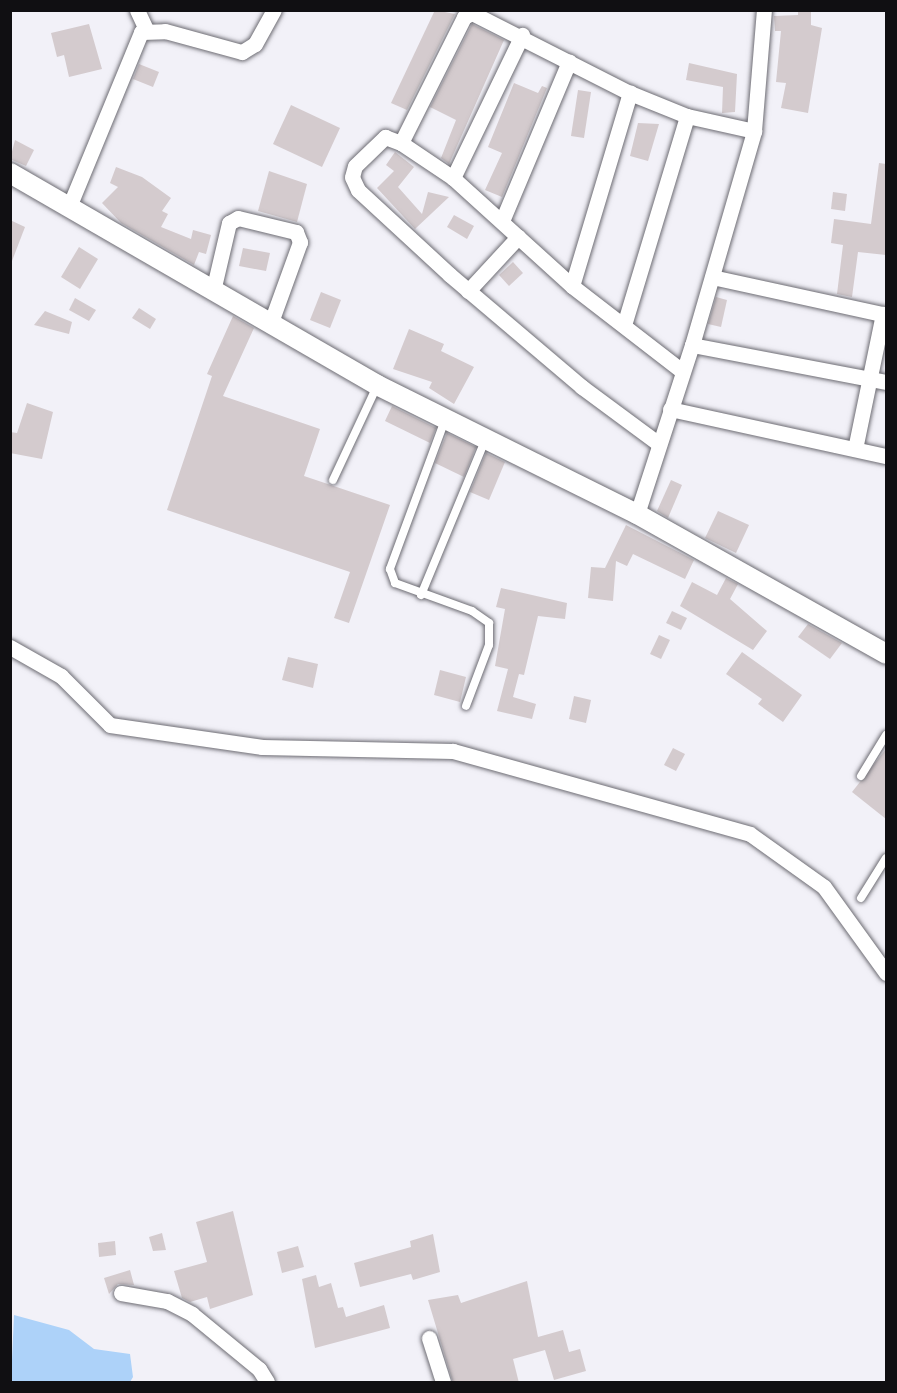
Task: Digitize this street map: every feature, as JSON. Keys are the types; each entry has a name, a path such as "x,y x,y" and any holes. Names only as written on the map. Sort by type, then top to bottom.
{"street":[{"path":"136,10 146,29 242,52 252,47 274,10"},
{"path":"637,514 682,371 693,345 754,131 764,10"},
{"path":"401,142 466,15 476,13 630,93 687,116 754,131"},
{"path":"69,207 137,38 146,29"},
{"path":"453,178 522,35"},
{"path":"502,221 569,62"},
{"path":"572,286 630,93"},
{"path":"624,325 687,116"},
{"path":"659,444 582,387 468,291 353,183 355,165 388,136 401,142 453,178 572,286 682,371"},
{"path":"10,173 377,385 637,514 886,654"},
{"path":"213,291 230,223 238,218 296,232 300,242 271,322"},
{"path":"468,291 518,237"},
{"path":"711,277 885,315 879,381 855,449"},
{"path":"693,345 879,381"},
{"path":"670,410 886,456"},
{"path":"10,647 61,676 110,725 262,747 453,751 750,834 824,887 886,974"},
{"path":"121,1293 167,1301 192,1314 259,1369 267,1383"},
{"path":"429,1338 443,1383"}],"lane":[{"path":"333,480 377,385"},
{"path":"445,419 390,568 395,583 421,595 472,611 489,623 489,645 466,706"},
{"path":"421,595 486,438"},
{"path":"861,776 886,735"},
{"path":"861,898 886,858"}],"water":[{"path":"14,1315 69,1330 94,1349 130,1354 133,1377 130,1382 11,1382"}],"building":[{"path":"435,10 455,14 407,110 391,103"},
{"path":"798,10 811,10 811,25 822,28 808,113 781,108 786,83 776,82 781,31 775,31 774,16 798,15"},
{"path":"89,24 102,69 69,77 64,55 57,57 51,33"},
{"path":"472,24 504,40 449,164 441,158 456,120 430,107"},
{"path":"689,63 737,74 735,112 722,113 723,87 686,80"},
{"path":"139,64 159,72 153,87 133,79"},
{"path":"514,83 538,93 542,86 547,88 502,197 485,190 502,153 488,147"},
{"path":"578,90 591,92 584,138 571,136"},
{"path":"291,105 340,128 322,167 273,144"},
{"path":"638,123 659,124 648,161 630,156"},
{"path":"15,140 34,150 26,166 10,159"},
{"path":"395,152 414,167 398,187 422,214 428,192 449,197 415,229 377,188 394,171 386,165"},
{"path":"879,163 886,164 886,255 858,252 852,297 837,294 843,245 831,243 834,219 871,224"},
{"path":"116,167 142,177 171,198 162,211 168,214 161,227 191,239 193,230 211,235 206,254 199,252 194,265 121,223 102,203 118,187 110,183"},
{"path":"269,171 307,184 297,222 258,211"},
{"path":"833,192 847,194 845,211 831,209"},
{"path":"454,215 474,226 467,239 447,227"},
{"path":"10,220 25,227 12,261 10,261"},
{"path":"79,247 98,259 80,289 61,277"},
{"path":"243,248 270,253 266,271 239,266"},
{"path":"513,262 523,273 509,286 499,275"},
{"path":"321,292 341,300 330,328 310,320"},
{"path":"716,297 727,300 721,327 708,324"},
{"path":"75,298 96,310 89,321 69,310"},
{"path":"139,308 156,319 150,329 132,318"},
{"path":"45,311 72,322 69,334 34,325"},
{"path":"233,316 254,328 223,396 320,429 304,476 390,505 349,623 334,618 350,572 167,510 212,376 207,374"},
{"path":"409,329 444,344 441,351 474,367 454,404 429,388 432,382 393,369"},
{"path":"27,403 53,412 42,459 10,453 10,432 17,433"},
{"path":"392,406 436,428 430,443 385,421"},
{"path":"447,433 476,447 464,477 435,463"},
{"path":"486,453 505,462 489,500 470,492"},
{"path":"671,480 682,485 668,518 657,511"},
{"path":"718,511 749,525 736,553 705,538"},
{"path":"626,525 694,560 685,579 633,554 627,566 616,561 613,601 588,598 591,567 605,568"},
{"path":"726,578 738,584 730,599 767,631 753,650 680,606 692,582 717,595"},
{"path":"501,588 567,603 565,619 538,616 524,675 519,674 513,697 536,704 532,719 497,711 508,669 495,666 505,609 496,607"},
{"path":"672,611 687,618 681,630 666,623"},
{"path":"808,624 842,643 830,659 798,637"},
{"path":"659,635 670,640 661,659 650,654"},
{"path":"742,652 802,695 783,722 758,704 762,699 726,674"},
{"path":"288,657 318,664 313,688 282,680"},
{"path":"440,670 466,677 460,702 434,695"},
{"path":"574,696 591,700 586,723 569,719"},
{"path":"673,748 685,754 676,771 664,765"},
{"path":"886,749 886,819 852,792"},
{"path":"233,1211 253,1295 210,1309 207,1297 190,1302 182,1298 174,1271 207,1262 196,1222"},
{"path":"162,1233 166,1250 153,1251 149,1237"},
{"path":"433,1234 440,1272 413,1280 411,1274 360,1287 354,1263 411,1247 410,1241"},
{"path":"115,1241 116,1255 99,1257 98,1243"},
{"path":"298,1246 304,1267 282,1273 277,1252"},
{"path":"130,1270 134,1285 118,1284 109,1294 104,1278"},
{"path":"316,1275 319,1287 331,1283 338,1308 343,1307 346,1317 384,1305 390,1328 315,1348 302,1279"},
{"path":"527,1281 538,1337 563,1330 569,1352 580,1349 586,1371 554,1380 545,1350 513,1359 519,1383 453,1383 428,1300 458,1295 461,1303"}]}
